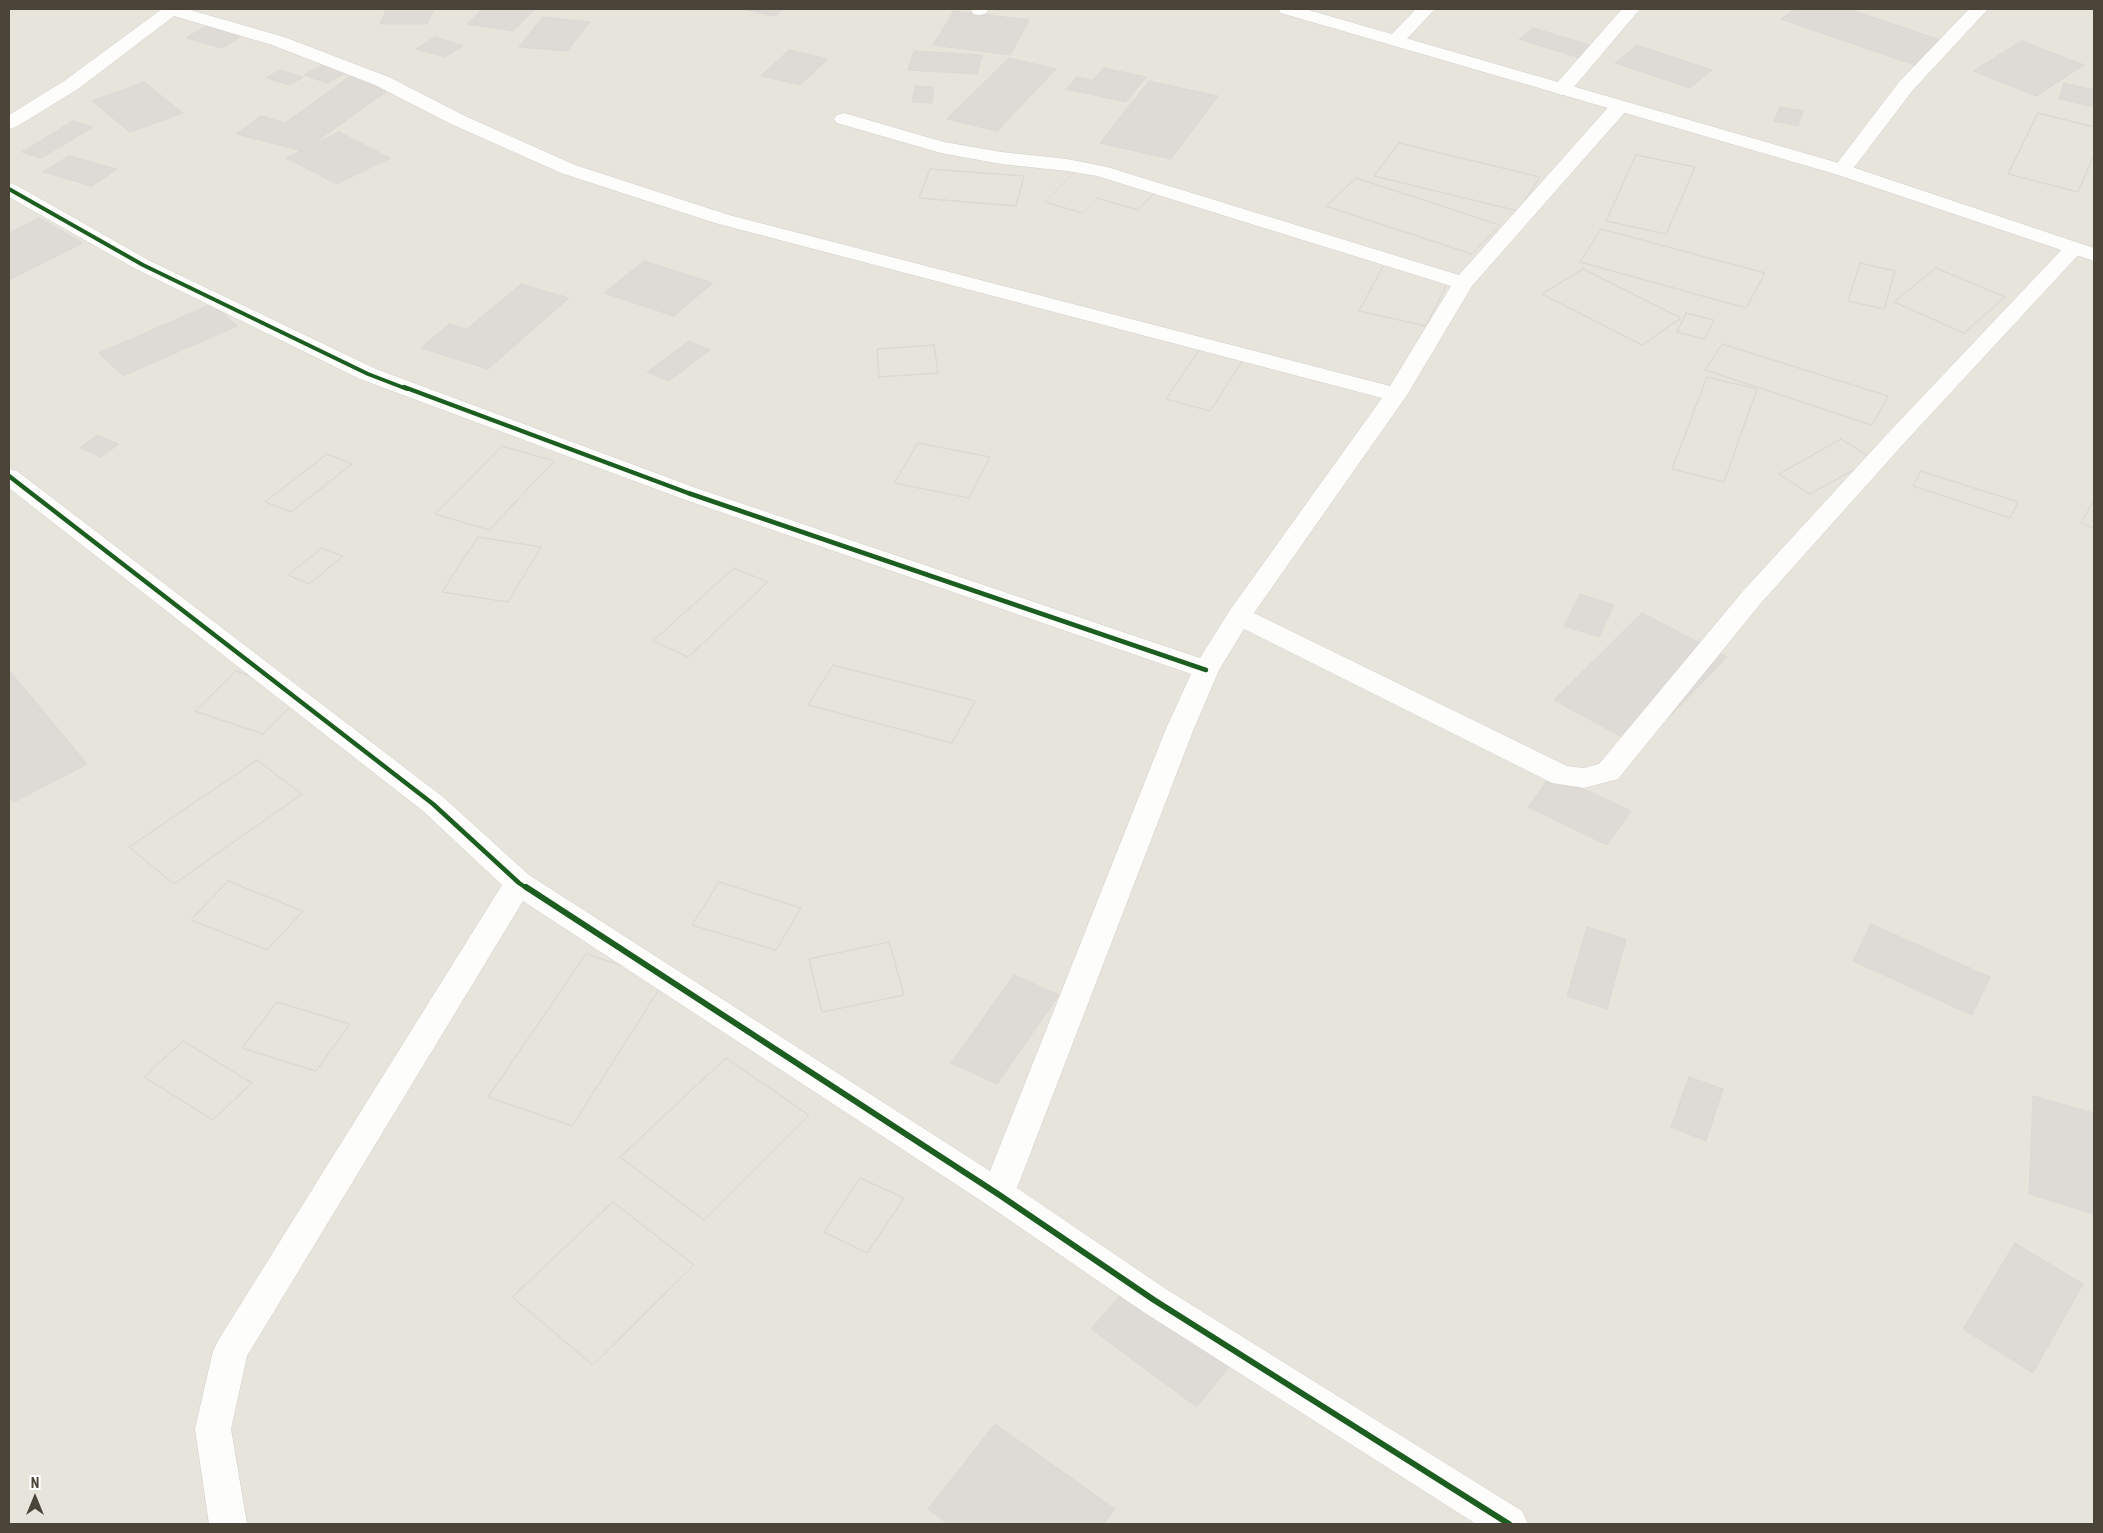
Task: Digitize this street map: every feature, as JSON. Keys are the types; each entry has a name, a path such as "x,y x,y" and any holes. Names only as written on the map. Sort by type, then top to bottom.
{"street":[{"path":"9,123 71,84 172,9 278,40 382,81 458,120 568,169 722,219 1396,395"},
{"path":"1238,616 1562,776 1584,778 1608,772 1752,597 1898,436 2084,252 1842,170 1286,9"},
{"path":"1397,40 1426,9"},
{"path":"1562,89 1631,9"},
{"path":"1842,170 1906,86 1979,9"},
{"path":"998,1194 1179,731 1206,670 1238,616 1396,395 1463,283 1620,106"},
{"path":"844,118 941,147 1001,158 1067,165 1100,171 1463,283"},
{"path":"9,189 142,265 368,374 688,493 1206,670"},
{"path":"9,476 433,804 519,883 998,1194 1154,1300 1509,1524"},
{"path":"228,1524 213,1429 230,1351 519,883"}],"shaded area":[{"path":"9,9 2094,9 2094,1524 9,1524"}],"building":[{"path":"483,9 535,9 513,31 467,24"},
{"path":"742,9 783,9 775,16"},
{"path":"1795,9 1848,9 1952,44 1923,68 1781,19"},
{"path":"386,11 433,11 427,24 380,24"},
{"path":"954,11 1029,20 1010,55 933,45"},
{"path":"543,17 590,22 567,51 519,47"},
{"path":"213,22 248,32 222,48 186,38"},
{"path":"1533,28 1593,46 1580,58 1519,39"},
{"path":"435,37 463,46 445,57 416,49"},
{"path":"2022,41 2084,65 2036,96 1973,71"},
{"path":"1637,45 1712,70 1690,88 1615,63"},
{"path":"789,50 828,59 800,85 761,76"},
{"path":"914,51 982,55 977,74 908,70"},
{"path":"336,57 359,66 327,83 304,75"},
{"path":"1009,58 1056,69 997,131 947,119"},
{"path":"1104,68 1146,77 1126,102 1066,89 1077,77 1093,80"},
{"path":"280,70 303,77 289,85 266,78"},
{"path":"352,75 394,86 303,151 236,134 261,116 285,123"},
{"path":"1149,81 1218,96 1171,159 1100,143"},
{"path":"144,82 183,113 130,132 92,101"},
{"path":"2064,83 2094,90 2094,107 2059,99"},
{"path":"915,86 934,87 932,103 912,102"},
{"path":"1780,107 1803,111 1798,126 1774,121"},
{"path":"2038,113 2094,127 2094,155 2078,192 2008,174"},
{"path":"2038,113 2094,127 2094,155 2078,192 2008,174"},
{"path":"73,121 93,127 41,158 22,152"},
{"path":"339,132 390,158 337,184 286,158"},
{"path":"1399,143 1540,177 1518,211 1374,176"},
{"path":"1399,143 1540,177 1518,211 1374,176"},
{"path":"1636,155 1695,167 1666,234 1606,221"},
{"path":"1636,155 1695,167 1666,234 1606,221"},
{"path":"69,156 117,169 92,186 43,172"},
{"path":"930,169 1024,176 1016,206 919,198"},
{"path":"930,169 1024,176 1016,206 919,198"},
{"path":"1077,170 1156,191 1138,210 1097,198 1082,213 1045,202"},
{"path":"1077,170 1156,191 1138,210 1097,198 1082,213 1045,202"},
{"path":"1356,178 1500,225 1472,254 1326,206"},
{"path":"1356,178 1500,225 1472,254 1326,206"},
{"path":"39,218 83,243 9,280 9,233"},
{"path":"1601,229 1765,273 1746,308 1580,262"},
{"path":"1601,229 1765,273 1746,308 1580,262"},
{"path":"644,261 713,283 674,316 604,293"},
{"path":"1860,263 1895,271 1884,309 1848,301"},
{"path":"1860,263 1895,271 1884,309 1848,301"},
{"path":"1384,265 1449,280 1426,326 1359,311"},
{"path":"1384,265 1449,280 1426,326 1359,311"},
{"path":"1936,268 2005,297 1964,333 1894,302"},
{"path":"1936,268 2005,297 1964,333 1894,302"},
{"path":"1583,269 1681,318 1642,345 1542,294"},
{"path":"1583,269 1681,318 1642,345 1542,294"},
{"path":"521,284 569,298 488,369 421,348 449,324 467,329"},
{"path":"212,304 237,326 123,376 99,353"},
{"path":"1686,313 1714,320 1705,339 1677,332"},
{"path":"1686,313 1714,320 1705,339 1677,332"},
{"path":"689,341 710,350 669,381 647,372"},
{"path":"1722,344 1888,396 1872,425 1705,370"},
{"path":"1722,344 1888,396 1872,425 1705,370"},
{"path":"934,345 938,373 879,377 877,349"},
{"path":"934,345 938,373 879,377 877,349"},
{"path":"1200,349 1243,360 1210,411 1166,399"},
{"path":"1200,349 1243,360 1210,411 1166,399"},
{"path":"1707,377 1757,389 1724,482 1672,469"},
{"path":"1707,377 1757,389 1724,482 1672,469"},
{"path":"97,435 119,444 101,457 80,448"},
{"path":"1841,439 1873,459 1810,494 1779,474"},
{"path":"1841,439 1873,459 1810,494 1779,474"},
{"path":"918,443 990,457 969,498 894,483"},
{"path":"918,443 990,457 969,498 894,483"},
{"path":"502,446 554,461 489,530 435,514"},
{"path":"502,446 554,461 489,530 435,514"},
{"path":"327,454 352,464 291,512 265,502"},
{"path":"327,454 352,464 291,512 265,502"},
{"path":"1921,471 2018,502 2010,518 1913,486"},
{"path":"1921,471 2018,502 2010,518 1913,486"},
{"path":"2094,500 2094,528 2081,523"},
{"path":"2094,500 2094,528 2081,523"},
{"path":"478,537 541,547 508,602 442,592"},
{"path":"478,537 541,547 508,602 442,592"},
{"path":"322,548 343,556 309,584 288,575"},
{"path":"322,548 343,556 309,584 288,575"},
{"path":"734,568 768,582 688,657 653,641"},
{"path":"734,568 768,582 688,657 653,641"},
{"path":"1580,594 1614,605 1599,637 1564,626"},
{"path":"1642,613 1727,657 1640,747 1554,700"},
{"path":"833,665 975,701 952,743 808,705"},
{"path":"833,665 975,701 952,743 808,705"},
{"path":"9,670 87,764 14,802 9,796"},
{"path":"236,671 303,694 263,734 195,711"},
{"path":"236,671 303,694 263,734 195,711"},
{"path":"257,760 302,794 174,884 129,847"},
{"path":"257,760 302,794 174,884 129,847"},
{"path":"1552,774 1631,811 1607,845 1528,807"},
{"path":"228,881 303,911 267,950 191,920"},
{"path":"228,881 303,911 267,950 191,920"},
{"path":"719,882 801,908 776,950 692,925"},
{"path":"719,882 801,908 776,950 692,925"},
{"path":"1871,924 1990,977 1972,1015 1853,961"},
{"path":"1587,927 1626,939 1607,1009 1567,996"},
{"path":"889,942 904,995 822,1012 809,959"},
{"path":"889,942 904,995 822,1012 809,959"},
{"path":"586,954 665,980 572,1126 488,1097"},
{"path":"586,954 665,980 572,1126 488,1097"},
{"path":"1014,975 1059,995 997,1084 951,1063"},
{"path":"277,1002 350,1024 316,1071 242,1048"},
{"path":"277,1002 350,1024 316,1071 242,1048"},
{"path":"183,1041 252,1083 213,1120 144,1077"},
{"path":"183,1041 252,1083 213,1120 144,1077"},
{"path":"726,1058 809,1115 704,1220 620,1157"},
{"path":"726,1058 809,1115 704,1220 620,1157"},
{"path":"1689,1077 1723,1089 1706,1141 1671,1127"},
{"path":"2033,1096 2094,1113 2094,1214 2029,1194"},
{"path":"860,1178 904,1198 867,1253 824,1232"},
{"path":"860,1178 904,1198 867,1253 824,1232"},
{"path":"613,1202 694,1265 593,1365 512,1297"},
{"path":"613,1202 694,1265 593,1365 512,1297"},
{"path":"2015,1243 2083,1284 2033,1373 1963,1329"},
{"path":"1132,1282 1236,1358 1197,1407 1091,1329"},
{"path":"995,1424 1115,1509 1104,1524 948,1524 928,1509"}],"cycle path":[{"path":"9,189 143,265 368,374 688,493 1206,670"},
{"path":"9,476 433,804 519,883 998,1194 1154,1300 1509,1524"}]}
